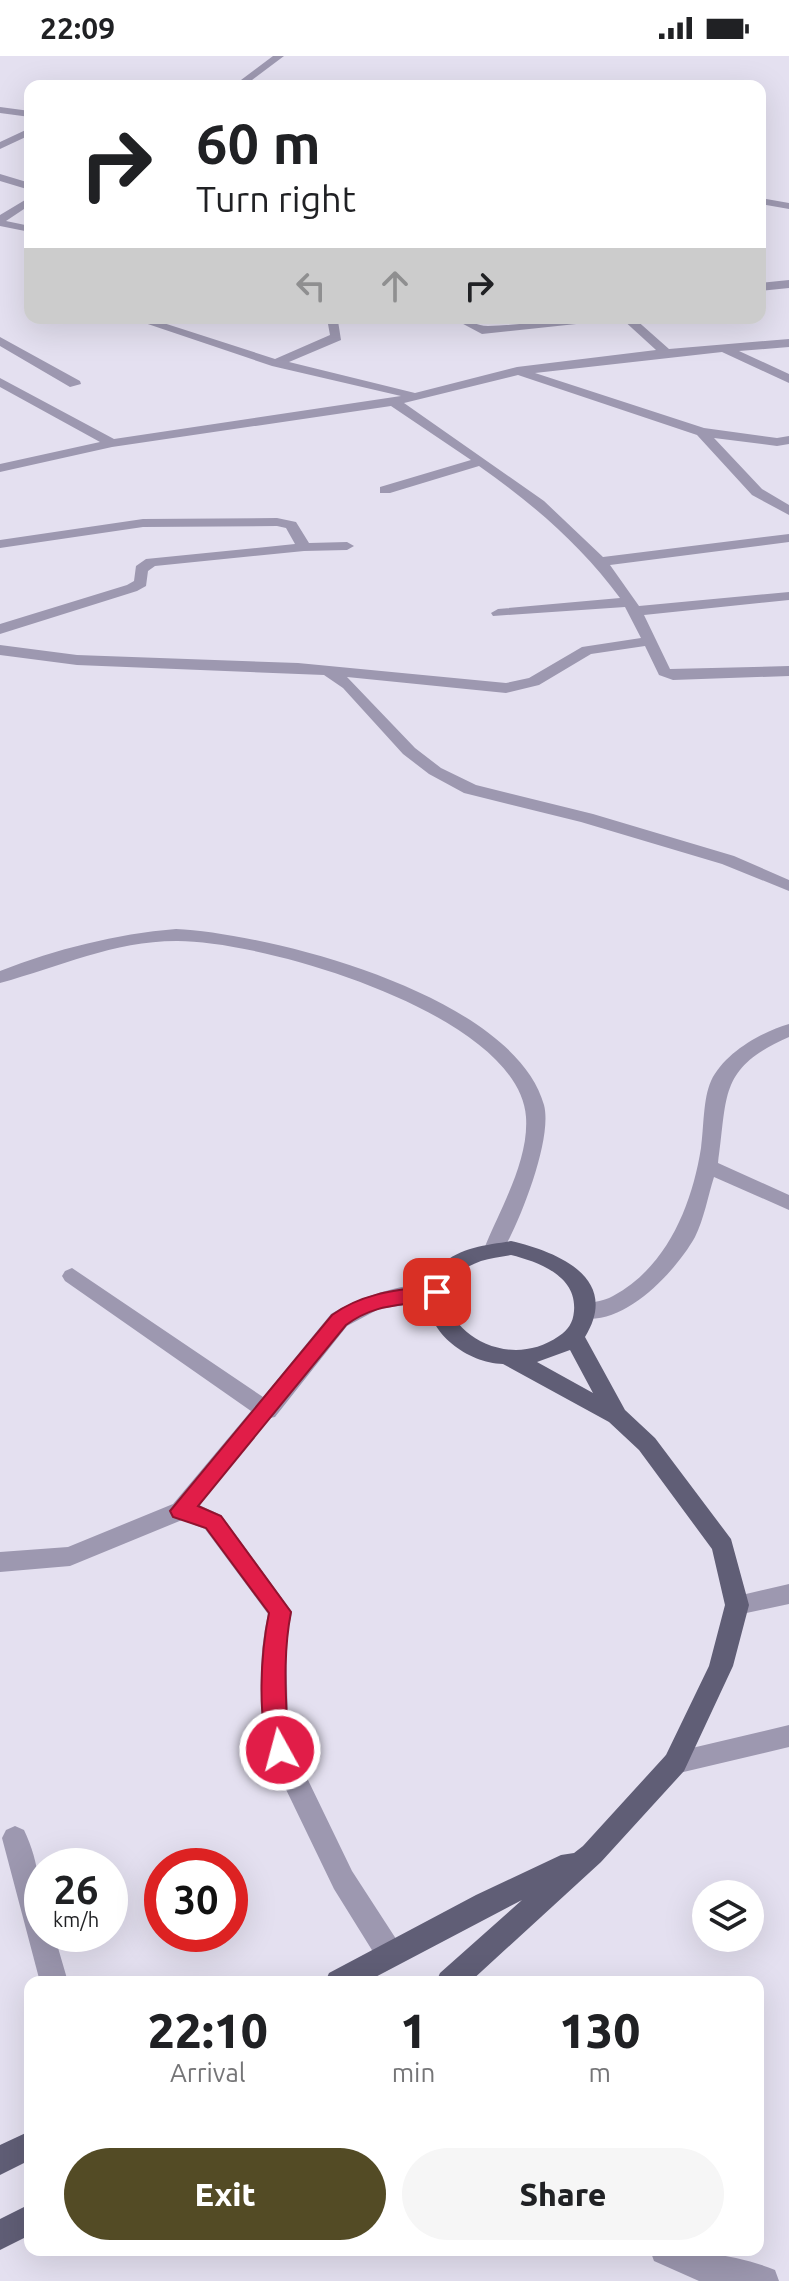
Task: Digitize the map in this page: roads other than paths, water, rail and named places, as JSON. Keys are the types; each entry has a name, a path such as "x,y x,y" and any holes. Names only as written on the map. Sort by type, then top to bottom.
{"main road":[{"path":"457,1976 592,1854 675,1763 721,1666 737,1605 723,1546 647,1444 617,1416 510,1358 474,1350 460,1341 440,1318 437,1292 450,1268 477,1252 529,1250 560,1263 581,1285 585,1311 573,1335 546,1353 510,1358"},
{"path":"573,1335 617,1416"},
{"path":"350,1976 592,1854"},
{"path":"0,2160 24,2148"},
{"path":"0,2235 24,2222"}],"street":[{"path":"246,80 279,56"},
{"path":"0,110 24,113"},
{"path":"0,146 24,134"},
{"path":"0,177 24,185"},
{"path":"766,202 789,206"},
{"path":"0,221 24,204"},
{"path":"0,221 24,227"},
{"path":"766,286 789,284"},
{"path":"155,324 276,363 413,395"},
{"path":"276,363 337,337 334,324"},
{"path":"470,324 482,330 538,324"},
{"path":"634,324 666,353"},
{"path":"0,341 75,384"},
{"path":"0,468 112,443 393,402 517,371 666,353 789,343"},
{"path":"723,348 789,379"},
{"path":"517,371 702,432 766,441 789,440"},
{"path":"0,382 112,443"},
{"path":"393,402 554,515 599,562 634,607 664,672 673,675 789,671"},
{"path":"702,432 757,492 789,511"},
{"path":"385,490 480,462"},
{"path":"0,544 143,523 277,522 291,525 304,547"},
{"path":"599,562 789,538"},
{"path":"0,629 132,588 141,583 141,569 151,562 304,547 347,546"},
{"path":"498,613 789,596"},
{"path":"0,650 77,660 298,668 506,688 523,687 576,653 650,641"},
{"path":"329,673 349,685 409,751 435,771 470,789 512,802 587,818 728,860 789,886"},
{"path":"0,977 30,965 117,944 176,935 227,938 332,966 439,1012 484,1038 514,1067 535,1106 535,1137 494,1249"},
{"path":"585,1311 618,1304 657,1274 686,1234 708,1166 720,1082 733,1063 789,1030"},
{"path":"708,1166 789,1203"},
{"path":"72,1276 267,1411"},
{"path":"0,1562 70,1556 181,1511 267,1411 339,1320 358,1307 381,1299 437,1292"},
{"path":"181,1511 201,1515 213,1522 280,1612 274,1641 275,1725 280,1750 343,1880 390,1954"},
{"path":"737,1605 789,1594"},
{"path":"675,1763 789,1737"},
{"path":"15,1838 52,1976"},
{"path":"678,2256 709,2270 764,2281"}]}
